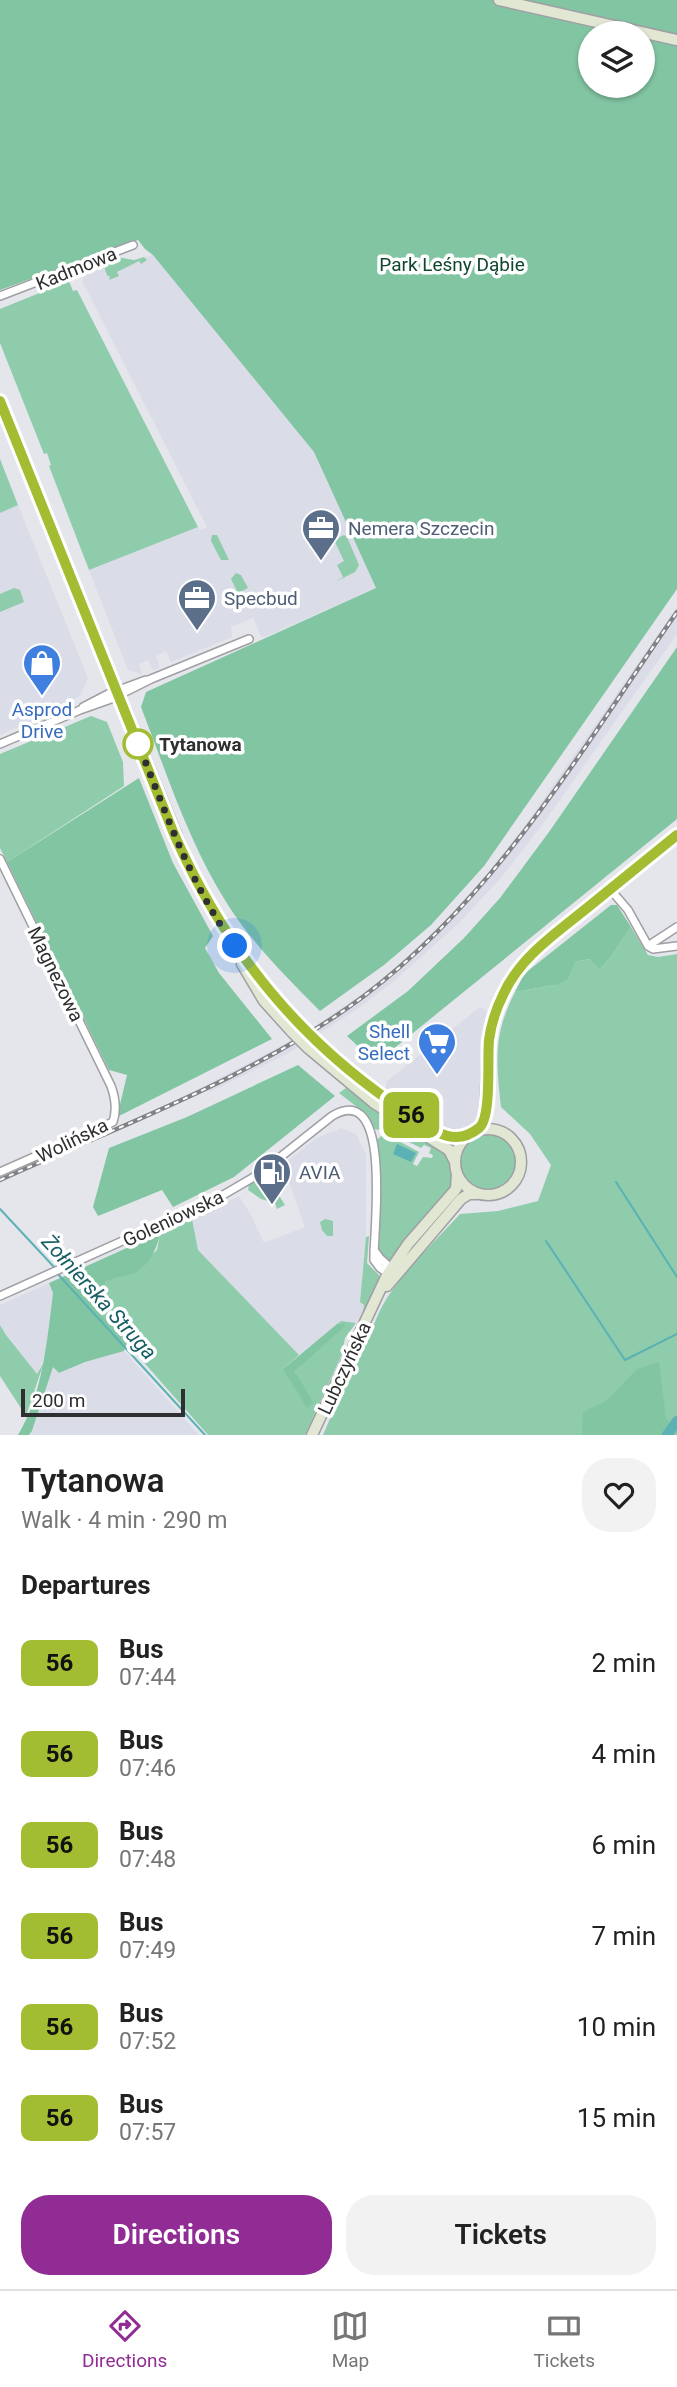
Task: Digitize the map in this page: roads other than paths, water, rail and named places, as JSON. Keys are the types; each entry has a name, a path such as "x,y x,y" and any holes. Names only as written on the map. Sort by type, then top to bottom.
{"street":[{"path":"499,0 677,40"},
{"name":"Kadmowa","path":"0,299 133,245"},
{"path":"0,401 191,871 230,939 296,1029 374,1103 449,1150 465,1186 480,1194 490,1195 513,1184 520,1169 518,1148 492,1120 488,1072"},
{"path":"0,744 87,704 136,688 151,679 249,639"},
{"path":"118,693 137,682 151,679"},
{"path":"125,712 129,696 136,688"},
{"path":"456,1168 457,1147 481,1126 484,1119 489,1039 503,994 512,979 534,952 677,835"},
{"name":"Magnezowa","path":"0,859 112,1088"},
{"path":"610,889 628,910 648,946 653,949 677,946"},
{"path":"648,946 677,927"},
{"path":"313,1045 414,1117 450,1138 458,1139 486,1128 500,1130"},
{"name":"Wolińska","path":"0,1172 113,1122 115,1105 112,1088"},
{"name":"Goleniowska","path":"0,1296 236,1188 267,1168 341,1111 354,1111 370,1126 376,1174 374,1262 391,1272"},
{"name":"Lubczyńska","path":"312,1435 391,1272 456,1189 456,1168"},
{"name":"Lubczyńska","path":"391,1272 461,1199 469,1194 480,1194"}],"water":[{"path":"397,1144 416,1153 411,1162 393,1154"}],"waterway":[{"path":"616,1182 677,1277"},
{"name":"Żołnierska Struga","path":"0,1209 54,1267"},
{"path":"546,1241 625,1360 677,1334"},
{"name":"Żołnierska Struga","path":"56,1272 205,1435"},
{"path":"667,1435 677,1421"}],"railway":[{"path":"0,1180 187,1097 279,1051 364,996 412,956 456,913 535,817 677,612"}],"place":[{"name":"Nemera Szczecin","path":"321,562"},
{"name":"Specbud","path":"197,632"},
{"name":"Asprod Drive","path":"42,697"},
{"name":"Tytanowa","path":"138,744"},
{"name":"Shell Select","path":"437,1076"},
{"name":"AVIA","path":"272,1206"}],"park label":[{"name":"Park Leśny Dąbie","path":"452,264"}]}
